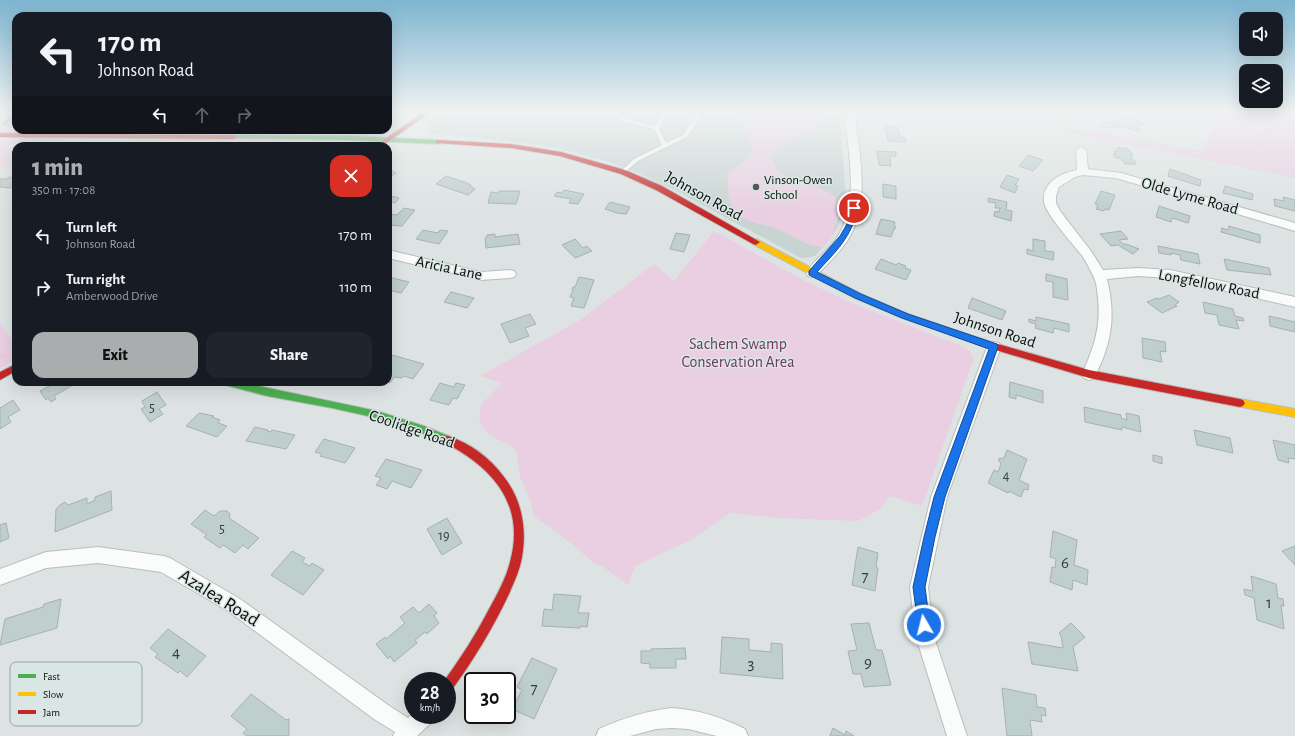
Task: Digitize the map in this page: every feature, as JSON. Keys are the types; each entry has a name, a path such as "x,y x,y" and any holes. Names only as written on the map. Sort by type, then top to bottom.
{"street":[{"name":"Johnson Road","path":"503,145 561,154 623,172 672,195 812,273 858,296 905,316 994,347 1089,374 1295,413"},
{"path":"812,273 843,238 850,224 854,208 856,182 852,145"},
{"path":"1081,150 1083,172 1070,174 1059,180 1051,191 1050,204 1091,261 1098,275 1104,300 1105,326 1103,339 1089,374"},
{"name":"Olde Lyme Road","path":"1083,172 1117,175 1295,227"},
{"name":"Aricia Lane","path":"392,255 481,276 510,274"},
{"name":"Longfellow Road","path":"1098,275 1138,272 1170,274 1295,302"},
{"path":"957,736 926,638 919,587 939,497 994,347"},
{"path":"0,376 12,369"},
{"name":"Coolidge Road","path":"242,386 269,394 348,407 403,422 459,445 483,459 500,476 511,493 517,513 519,539 514,572 492,618 456,675"},
{"name":"Azalea Road","path":"0,577 46,560 98,556 164,564 234,605 381,712 406,733"},
{"path":"606,736 626,726 643,721 677,718 695,719 720,727 738,736"},
{"path":"406,733 416,724"}],"lane":[{"path":"623,172 636,160 665,146"}],"path":[{"path":"581,160 592,145"},
{"path":"1081,145 1081,150"},
{"path":"1166,145 1214,154 1229,155 1255,148 1257,145"}],"shaded area":[{"path":"540,145 842,145 846,195 844,208 839,224 830,239 816,255 801,258 680,193 634,171 606,161"}],"green space":[{"path":"0,145 12,145 12,164 0,168"},
{"path":"753,145 783,145 776,149 770,156 776,168 782,174 826,191 839,202 841,210 838,220 831,238 822,247 810,245 774,228 749,221 738,215 731,207 727,175 748,158 754,148"},
{"path":"1132,145 1166,145 1202,152 1205,145 1295,145 1295,178"},
{"name":"Sachem Swamp Conservation Area","path":"714,231 805,281 856,305 964,347 968,349 973,360 922,506 890,496 880,509 858,521 781,518 730,513 691,540 635,566 628,585 602,566 595,564 572,544 534,516 530,500 520,476 516,450 506,443 491,436 482,427 479,417 481,405 502,383 480,376 580,320 654,264 674,281"},
{"path":"0,324 12,340 12,362 0,368"}],"building":[{"path":"1117,148 1127,148 1133,155 1130,155 1136,164 1125,164 1120,158 1116,158 1113,154 1116,154 1114,151 1119,151"},
{"path":"877,151 896,152 896,156 890,156 891,166 879,165"},
{"path":"1028,155 1043,160 1033,171 1019,166"},
{"path":"1170,169 1201,180 1200,186 1168,176"},
{"path":"1007,175 1019,179 1015,185 1018,186 1015,193 1000,187"},
{"path":"446,176 467,183 475,189 468,195 436,184"},
{"path":"12,177 12,187 0,187 0,179"},
{"path":"883,184 896,186 896,199 883,197"},
{"path":"1225,186 1253,194 1252,200 1223,193"},
{"path":"564,190 584,194 578,204 569,203 571,199 554,196 557,192 562,193"},
{"path":"499,191 520,191 516,204 488,203 491,192 498,193"},
{"path":"1101,191 1115,195 1109,210 1105,209 1104,211 1096,209 1098,205 1095,204"},
{"path":"392,196 399,198 395,203 392,202"},
{"path":"1283,197 1295,200 1295,211 1275,206 1274,199 1284,201"},
{"path":"988,198 1007,202 1006,210 1012,211 1011,221 994,216 995,211 999,212 1000,208 995,208 996,203 988,202"},
{"path":"610,202 630,207 626,214 617,213 605,209"},
{"path":"1159,206 1190,216 1188,223 1172,218 1171,222 1156,217"},
{"path":"404,208 415,210 402,226 392,225 392,214 397,215"},
{"path":"881,219 895,222 894,226 896,227 891,237 876,234"},
{"path":"1229,226 1260,235 1260,243 1221,232 1222,228 1228,230"},
{"path":"423,230 438,233 440,230 448,231 439,244 416,239"},
{"path":"1121,231 1128,239 1119,240 1123,244 1139,249 1133,254 1118,245 1111,246 1100,234"},
{"path":"676,233 690,235 684,252 670,249"},
{"path":"495,234 495,237 518,234 520,244 486,248 485,238 487,235"},
{"path":"575,239 583,248 587,246 592,251 575,258 562,245"},
{"path":"1033,239 1045,241 1045,251 1054,252 1053,260 1027,254 1027,249 1033,251"},
{"path":"1158,246 1198,254 1200,264 1181,260 1180,255 1159,253"},
{"path":"881,259 896,265 898,263 911,270 906,280 875,269"},
{"path":"1224,259 1269,268 1271,275 1227,270"},
{"path":"1046,274 1067,279 1068,300 1053,297 1053,282 1046,281"},
{"path":"579,277 594,280 584,308 571,306 574,298 570,297 573,287 575,287"},
{"path":"392,278 409,282 401,293 392,291"},
{"path":"451,292 474,298 467,308 444,302"},
{"path":"1169,295 1179,302 1175,305 1177,306 1162,313 1147,302 1157,298 1159,299"},
{"path":"972,298 1006,311 1002,320 968,308"},
{"path":"1203,302 1233,309 1235,316 1243,318 1244,321 1236,320 1239,329 1219,325 1217,315 1205,313"},
{"path":"530,314 536,324 525,328 529,336 510,343 501,324"},
{"path":"1269,316 1295,322 1295,332 1270,326"},
{"path":"1036,317 1069,324 1069,332 1054,328 1053,333 1035,328 1036,324 1029,322 1029,319 1036,321"},
{"path":"1142,338 1165,342 1166,352 1160,351 1162,362 1143,358"},
{"path":"392,355 424,364 413,379 404,376 402,378 394,377 392,380"},
{"path":"1010,382 1043,391 1043,403 1016,395 1016,399 1009,397"},
{"path":"440,383 454,387 456,383 465,385 457,399 453,398 449,405 430,400"},
{"path":"49,386 71,386 54,396 56,399 51,402 48,398 46,400 40,391"},
{"path":"157,392 166,405 159,409 163,414 150,422 141,409 145,407 142,401"},
{"path":"13,400 20,410 8,417 11,422 0,429 0,408"},
{"path":"1084,407 1121,415 1121,418 1127,420 1126,413 1139,416 1141,432 1122,427 1122,430 1085,422"},
{"path":"199,413 214,416 212,417 220,420 218,423 227,426 217,437 186,426"},
{"path":"255,427 271,432 272,430 295,435 286,449 246,441"},
{"path":"1194,430 1230,438 1233,453 1197,445"},
{"path":"324,439 355,448 345,463 320,456 322,454 315,452"},
{"path":"1273,440 1295,445 1295,459 1288,458 1289,463 1278,460"},
{"path":"1007,450 1027,459 1019,480 1029,485 1028,490 1024,489 1021,497 1009,491 1008,493 988,483 994,470 998,472 1001,464 998,459 1004,458"},
{"path":"1153,455 1162,457 1162,464 1153,461"},
{"path":"386,459 422,470 411,488 392,481 387,489 376,485 381,478 375,476"},
{"path":"111,491 112,510 55,532 56,509 60,505 65,502 68,505 87,498 87,504 95,500 95,497"},
{"path":"205,510 214,516 220,511 227,511 230,514 229,518 259,538 248,549 243,545 235,553 223,545 220,548 204,537 207,535 191,524"},
{"path":"447,518 462,543 442,555 427,529"},
{"path":"6,523 9,538 0,542 0,525"},
{"path":"1053,531 1077,540 1074,565 1088,570 1087,585 1073,580 1072,590 1050,582 1052,567 1055,568 1056,559 1050,557"},
{"path":"1295,546 1295,565 1282,551"},
{"path":"858,547 878,553 875,591 852,585"},
{"path":"292,551 305,558 302,562 310,566 312,563 324,570 303,595 271,575"},
{"path":"1251,576 1276,584 1278,598 1283,599 1284,606 1281,605 1284,629 1257,620 1254,598 1245,595 1244,589 1253,591"},
{"path":"554,594 581,596 578,613 589,613 587,627 542,626 544,609 552,610"},
{"path":"61,599 57,628 0,645 5,619 43,607 44,604"},
{"path":"429,604 437,613 434,616 439,623 427,634 425,632 415,640 417,643 394,662 390,656 388,659 376,644 385,637 386,639 405,623 400,617 413,607 419,613"},
{"path":"869,623 876,650 882,650 891,685 864,687 861,674 853,674 848,651 857,650 851,624"},
{"path":"1071,623 1085,637 1073,647 1078,671 1032,664 1028,642 1063,648 1059,633"},
{"path":"168,629 206,656 187,677 180,671 178,673 155,657 158,654 150,648"},
{"path":"722,637 749,639 749,650 771,652 771,643 782,644 783,679 720,673"},
{"path":"685,648 686,659 676,659 676,668 650,668 650,664 641,663 641,651 651,651 651,649"},
{"path":"532,658 557,669 534,719 516,711 516,701 522,690 517,687"},
{"path":"1002,688 1036,695 1037,707 1045,708 1046,716 1041,715 1042,722 1030,720 1032,736 1007,736"},
{"path":"251,694 286,720 289,719 289,736 247,736 243,733 247,729 231,716"},
{"path":"833,728 845,735 846,731 854,736 830,736"}],"traffic: fast":[{"path":"241,386 377,414 420,428 448,440"}],"traffic: slow":[{"path":"756,242 858,296 905,316 955,333"},
{"path":"1240,403 1295,413"}],"traffic: jam":[{"path":"499,145 561,154 623,172 659,188 756,242"},
{"path":"955,333 989,345 1089,374 1240,403"},
{"path":"0,376 12,369"},
{"path":"448,440 481,459 505,486 513,501 518,518 519,537 516,562 511,577 490,620 456,674"}],"place":[{"name":"Vinson-Owen School","path":"756,187"}],"route":[{"path":"854,208 850,224 843,238 812,273 858,296 905,316 994,347 939,497 919,587 924,625"}]}
